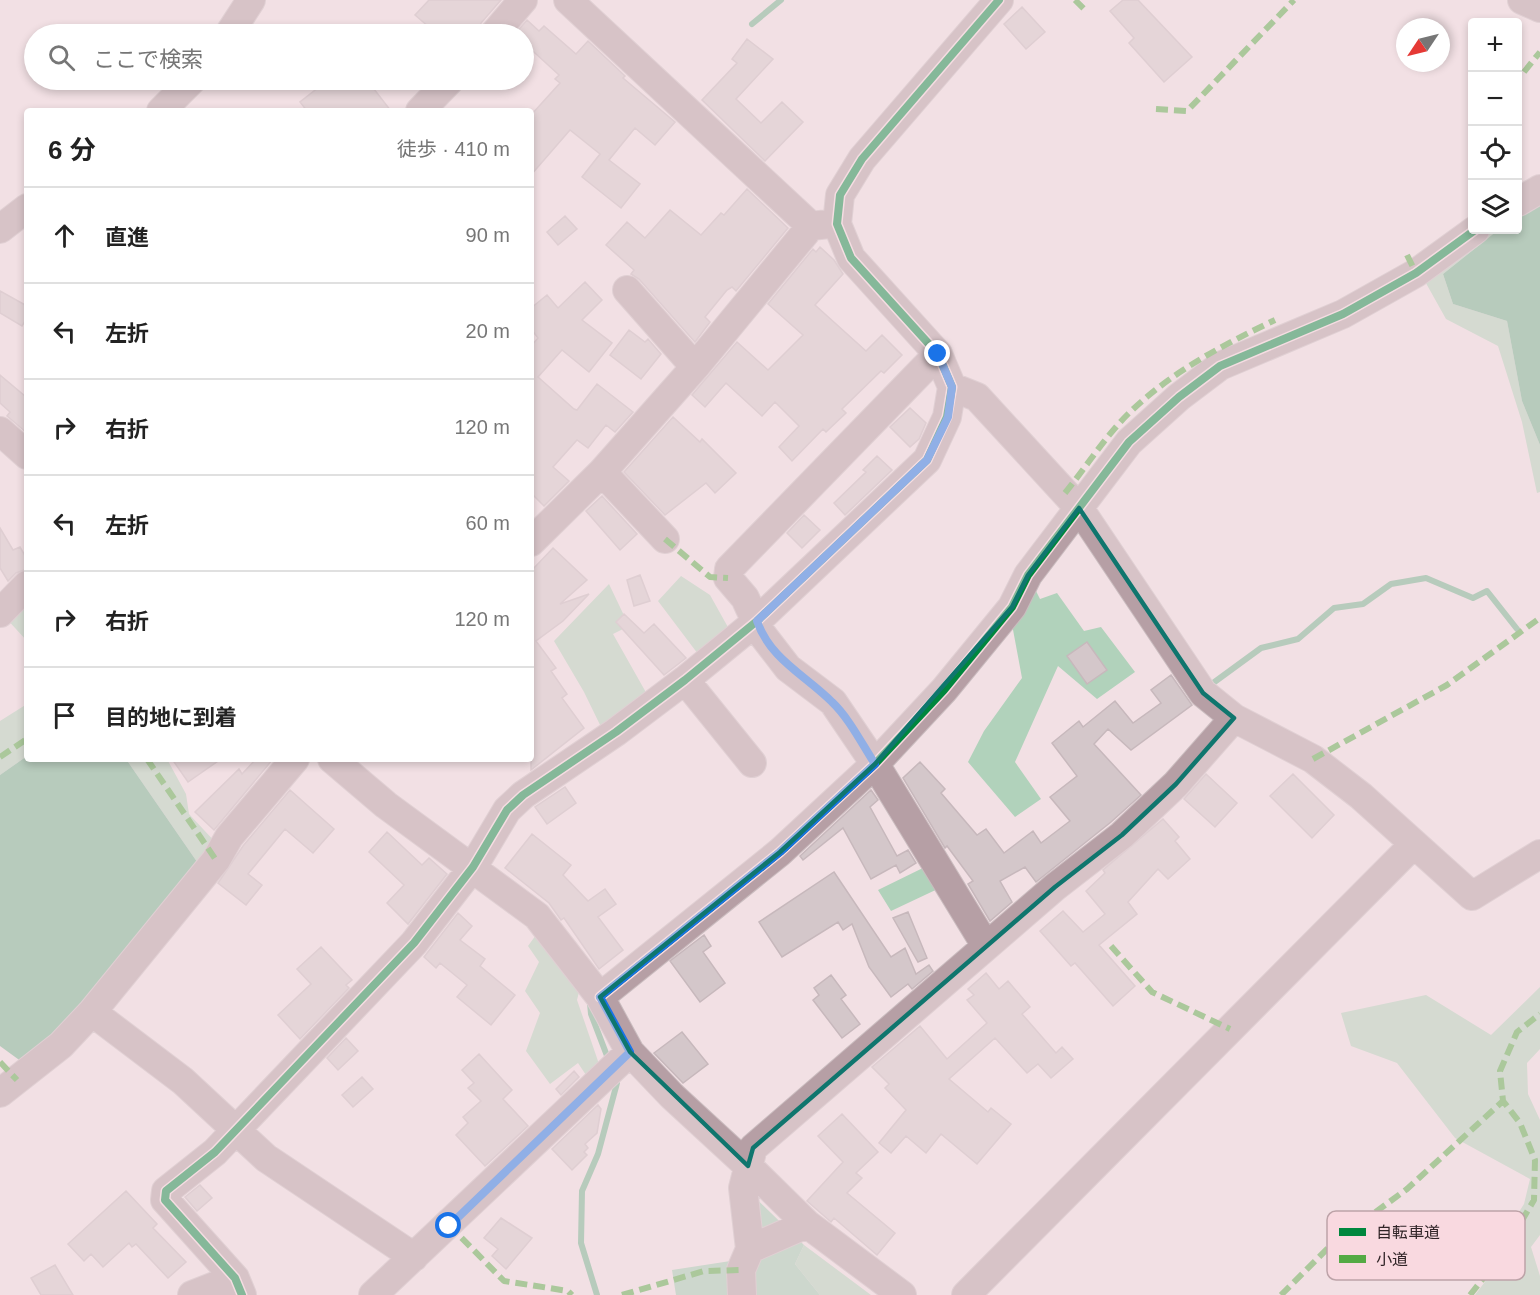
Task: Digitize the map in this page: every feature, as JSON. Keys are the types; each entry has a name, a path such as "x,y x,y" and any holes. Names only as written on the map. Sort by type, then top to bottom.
{"street":[{"path":"235,24 251,0"},
{"path":"503,24 523,0"},
{"path":"192,1295 239,1286 165,1200 166,1191 215,1152 414,943 472,867 507,810 523,795 616,732 685,680 757,621 927,460 948,417 952,387 938,354 824,225 568,0"},
{"path":"534,532 602,472 824,225 862,159 999,0"},
{"path":"1522,0 1540,8"},
{"path":"164,108 182,90"},
{"path":"423,108 440,90"},
{"path":"1522,200 1540,189"},
{"path":"0,230 24,210"},
{"path":"594,988 780,852 870,756 944,690 1012,607 1028,575 1072,501 1129,442 1179,397 1220,366 1343,314 1416,273 1470,234"},
{"path":"627,290 695,367"},
{"path":"938,354 729,569 728,578 745,598 761,633 789,668 833,702 870,756 986,946"},
{"path":"952,387 977,397 1072,501 1203,693 1234,718 1313,759 1361,796 1472,896 1540,854"},
{"path":"0,431 24,452"},
{"path":"602,472 665,539"},
{"path":"0,613 24,588"},
{"path":"685,680 752,763"},
{"path":"742,1295 741,1270 750,1249 743,1188 753,1148 1054,886 1122,835 1176,784 1234,718"},
{"path":"0,1093 61,1045 92,1012 216,860 229,837 292,762"},
{"path":"336,762 386,805 537,916 594,988 625,1056 748,1166 807,1224 902,1295"},
{"path":"966,1295 1414,844"},
{"path":"92,1012 183,1081 266,1158 414,1257"},
{"path":"373,1295 625,1056"},
{"path":"750,1249 807,1224"}],"highlighted area":[{"path":"1079,508 1203,693 1234,718 1176,784 1122,835 1055,887 753,1148 748,1166 630,1052 600,997 780,852 875,764 1012,607 1028,575"}],"shaded area":[{"path":"1540,205 1540,445 1522,401 1507,321 1453,304 1443,274 1493,234 1522,234 1522,215"},
{"path":"1478,234 1493,234 1443,274 1453,304 1507,321 1522,401 1540,445 1540,492 1537,493 1522,422 1498,346 1446,319 1422,276"},
{"path":"681,576 710,595 729,629 698,654 658,601"},
{"path":"1032,583 1040,599 1057,593 1084,631 1101,627 1135,672 1097,699 1058,666 1015,762 1041,799 1015,817 968,762 984,731 1022,678 1011,619"},
{"path":"609,584 629,626 613,634 648,696 603,731 584,692 554,641"},
{"path":"24,596 24,638 4,616"},
{"path":"24,706 24,758 0,775 0,721"},
{"path":"24,758 24,762 128,762 202,869 67,1024 22,1062 0,1046 0,775"},
{"path":"128,762 169,762 186,794 189,814 218,845 202,869"},
{"path":"931,864 944,886 891,911 878,890"},
{"path":"536,935 580,988 577,1000 599,1064 588,1078 578,1063 550,1084 526,1051 540,1013 525,991 539,962 528,946"},
{"path":"1540,987 1540,1049 1527,1063 1528,1094 1540,1120 1540,1235 1531,1247 1540,1276 1540,1295 1475,1295 1486,1280 1525,1280 1525,1211 1520,1211 1524,1204 1530,1179 1455,1138 1397,1063 1351,1046 1341,1013 1426,995 1491,1035"},
{"path":"733,1176 804,1245 795,1264 820,1295 676,1295 672,1270 737,1260"},
{"path":"804,1245 871,1295 820,1295 795,1264"}],"building":[{"path":"429,0 501,0 481,24 425,24 415,15"},
{"path":"1123,0 1138,0 1192,57 1164,82 1129,43 1134,38 1110,11"},
{"path":"1022,7 1045,32 1026,49 1004,24"},
{"path":"534,26 539,31 544,26 576,54 588,41 625,76 623,78 675,122 655,145 635,128 609,160 640,184 621,208 582,177 600,154 570,130 534,172 534,112 560,83 555,79 559,75 534,52"},
{"path":"747,39 773,59 736,99 761,123 782,102 803,122 765,161 702,100 737,63 732,59"},
{"path":"315,90 375,90 389,108 305,108 300,102"},
{"path":"747,189 788,228 736,291 732,287 727,290 705,317 710,322 695,342 639,279 631,274 634,270 606,245 627,222 645,238 670,210 701,235 721,213 724,215"},
{"path":"565,216 577,229 558,245 547,232"},
{"path":"820,247 834,260 843,274 815,305 866,351 882,335 902,355 884,373 881,371 842,409 846,413 826,432 823,429 792,461 779,447 799,426 775,402 762,416 726,383 705,407 692,395 737,342 768,370 803,335 768,304 813,249 816,252"},
{"path":"585,282 602,300 582,320 612,343 589,372 562,350 538,377 574,409 577,410 597,384 633,412 615,432 606,425 588,448 577,440 553,467 569,481 544,506 534,496 534,343 538,338 534,333 534,306 547,295 558,308"},
{"path":"0,291 24,304 24,323 22,326 0,313"},
{"path":"629,330 645,342 648,339 661,354 641,379 610,355"},
{"path":"0,375 24,395 24,430 7,416 10,412 0,403"},
{"path":"910,408 926,423 919,439 910,447 890,427"},
{"path":"673,417 700,442 702,439 736,473 715,493 706,483 665,515 624,472"},
{"path":"877,456 892,470 845,515 834,503 866,472 863,470"},
{"path":"602,496 637,534 620,550 586,511"},
{"path":"804,515 820,530 802,548 787,533"},
{"path":"0,528 13,550 20,547 24,554 24,570 16,573 8,581 0,568"},
{"path":"553,548 587,580 560,604 589,594 563,621 536,641 556,668 551,671 567,694 562,698 584,728 531,770 531,762 534,762 534,568"},
{"path":"640,575 650,601 634,606 627,580"},
{"path":"624,614 644,633 654,624 686,658 664,675 616,622"},
{"path":"1087,642 1107,670 1087,684 1067,656"},
{"path":"1171,675 1192,705 1131,750 1108,729 1094,744 1141,795 1036,882 1025,867 1000,881 1012,902 990,921 968,884 973,881 947,846 945,848 903,778 920,762 945,789 941,793 977,835 986,829 1004,853 1033,831 1041,843 1070,821 1050,797 1077,776 1052,743 1079,721 1083,727 1115,701 1133,723 1161,703 1151,690"},
{"path":"174,762 217,762 188,782"},
{"path":"253,762 271,762 214,830 195,812 239,769 242,774"},
{"path":"1206,774 1237,803 1215,827 1184,799"},
{"path":"1293,774 1334,815 1312,838 1270,796"},
{"path":"565,787 576,803 547,824 535,807"},
{"path":"290,790 334,829 313,853 285,829 248,874 262,885 246,905 218,883 243,846"},
{"path":"871,790 878,800 870,807 897,856 908,850 916,863 900,873 896,865 871,879 843,828 803,860 800,856"},
{"path":"1163,819 1179,837 1175,841 1190,859 1168,879 1158,869 1128,902 1137,914 1099,945 1135,986 1113,1006 1075,963 1071,966 1040,931 1063,911 1083,932 1105,914 1086,891 1105,873 1103,870"},
{"path":"387,832 422,865 429,858 447,874 408,924 387,903 404,885 369,852"},
{"path":"532,834 571,865 563,875 588,901 605,889 616,904 598,917 623,950 599,969 564,918 561,920 549,903 505,868"},
{"path":"834,872 891,957 905,948 916,974 929,965 933,971 912,989 908,984 891,997 869,967 852,924 843,930 838,922 782,957 759,922"},
{"path":"908,912 927,958 918,962 893,918"},
{"path":"458,913 472,926 460,940 485,959 480,966 515,995 491,1025 457,997 467,985 440,963 436,968 424,957"},
{"path":"704,935 711,946 703,952 725,983 700,1002 670,961"},
{"path":"321,947 352,980 346,985 349,988 300,1039 278,1015 311,984 297,969"},
{"path":"986,973 999,989 1008,981 1030,1007 1022,1014 1056,1053 1062,1047 1073,1059 1051,1078 1038,1064 1027,1073 995,1038 949,1079 988,1112 991,1108 1011,1124 977,1164 941,1134 926,1153 906,1136 891,1153 879,1143 906,1110 885,1088 889,1084 872,1067 920,1026 947,1059 987,1023 967,1000 974,995 968,989"},
{"path":"831,975 846,995 841,999 860,1024 842,1038 813,1000 819,995 814,988"},
{"path":"682,1032 708,1064 683,1083 654,1053"},
{"path":"346,1038 358,1051 338,1070 327,1058"},
{"path":"479,1054 512,1090 503,1099 528,1126 485,1166 456,1135 468,1123 463,1117 481,1101 468,1088 474,1083 462,1070"},
{"path":"574,1071 579,1077 561,1095 556,1089"},
{"path":"362,1077 373,1089 353,1107 342,1095"},
{"path":"598,1105 601,1109 597,1133 585,1144 588,1148 584,1152 587,1155 572,1170 552,1149"},
{"path":"842,1114 878,1152 856,1173 862,1178 847,1193 895,1233 877,1255 834,1218 831,1222 807,1201 843,1162 818,1136"},
{"path":"200,1185 212,1198 197,1211 185,1197"},
{"path":"126,1191 157,1224 153,1228 186,1262 168,1278 136,1244 132,1247 129,1243 103,1267 91,1254 84,1261 68,1244"},
{"path":"501,1218 532,1238 506,1269 492,1256 498,1249 484,1238"},
{"path":"55,1265 73,1295 41,1295 31,1278"}],"waterway":[{"path":"752,24 781,0"},
{"path":"1209,686 1261,648 1298,639 1334,608 1363,604 1391,584 1426,578 1473,598 1487,591 1517,629"},
{"path":"590,1003 591,1014 609,1061"},
{"path":"597,1295 581,1243 582,1191 598,1154 617,1083 615,1079"}],"marked path":[{"path":"1075,0 1085,10"},
{"path":"1156,109 1187,111 1294,0"},
{"path":"1524,72 1540,52"},
{"path":"1407,255 1416,273"},
{"path":"1065,493 1111,432 1144,399 1197,361 1275,320"},
{"path":"665,539 710,577 728,578"},
{"path":"1313,759 1447,685 1540,618"},
{"path":"0,757 24,741"},
{"path":"149,762 216,860"},
{"path":"1111,946 1152,992 1230,1029"},
{"path":"1525,1215 1534,1200 1535,1160 1520,1123 1503,1101 1500,1071 1517,1032 1540,1014"},
{"path":"0,1062 17,1080"},
{"path":"1377,1211 1407,1189 1503,1101"},
{"path":"449,1225 504,1281 568,1291 572,1295"},
{"path":"1281,1295 1327,1249"},
{"path":"622,1295 704,1271 741,1270"},
{"path":"1470,1295 1482,1280"}],"cycle path":[{"path":"242,1295 235,1278 165,1200 166,1191 215,1152 414,943 473,867 507,810 523,795 616,732 685,680 757,621 927,460 947,417 952,387 938,354 851,258 837,224 840,195 862,159 999,0"},
{"path":"600,997 780,852 875,764 944,690 1012,607 1028,575 1129,442 1179,397 1220,366 1343,314 1416,273 1470,234"}],"route":[{"path":"449,1226 630,1052 600,997 780,852 875,764 833,702 789,668 761,633 757,621 927,460 948,417 952,387 938,354"}]}
